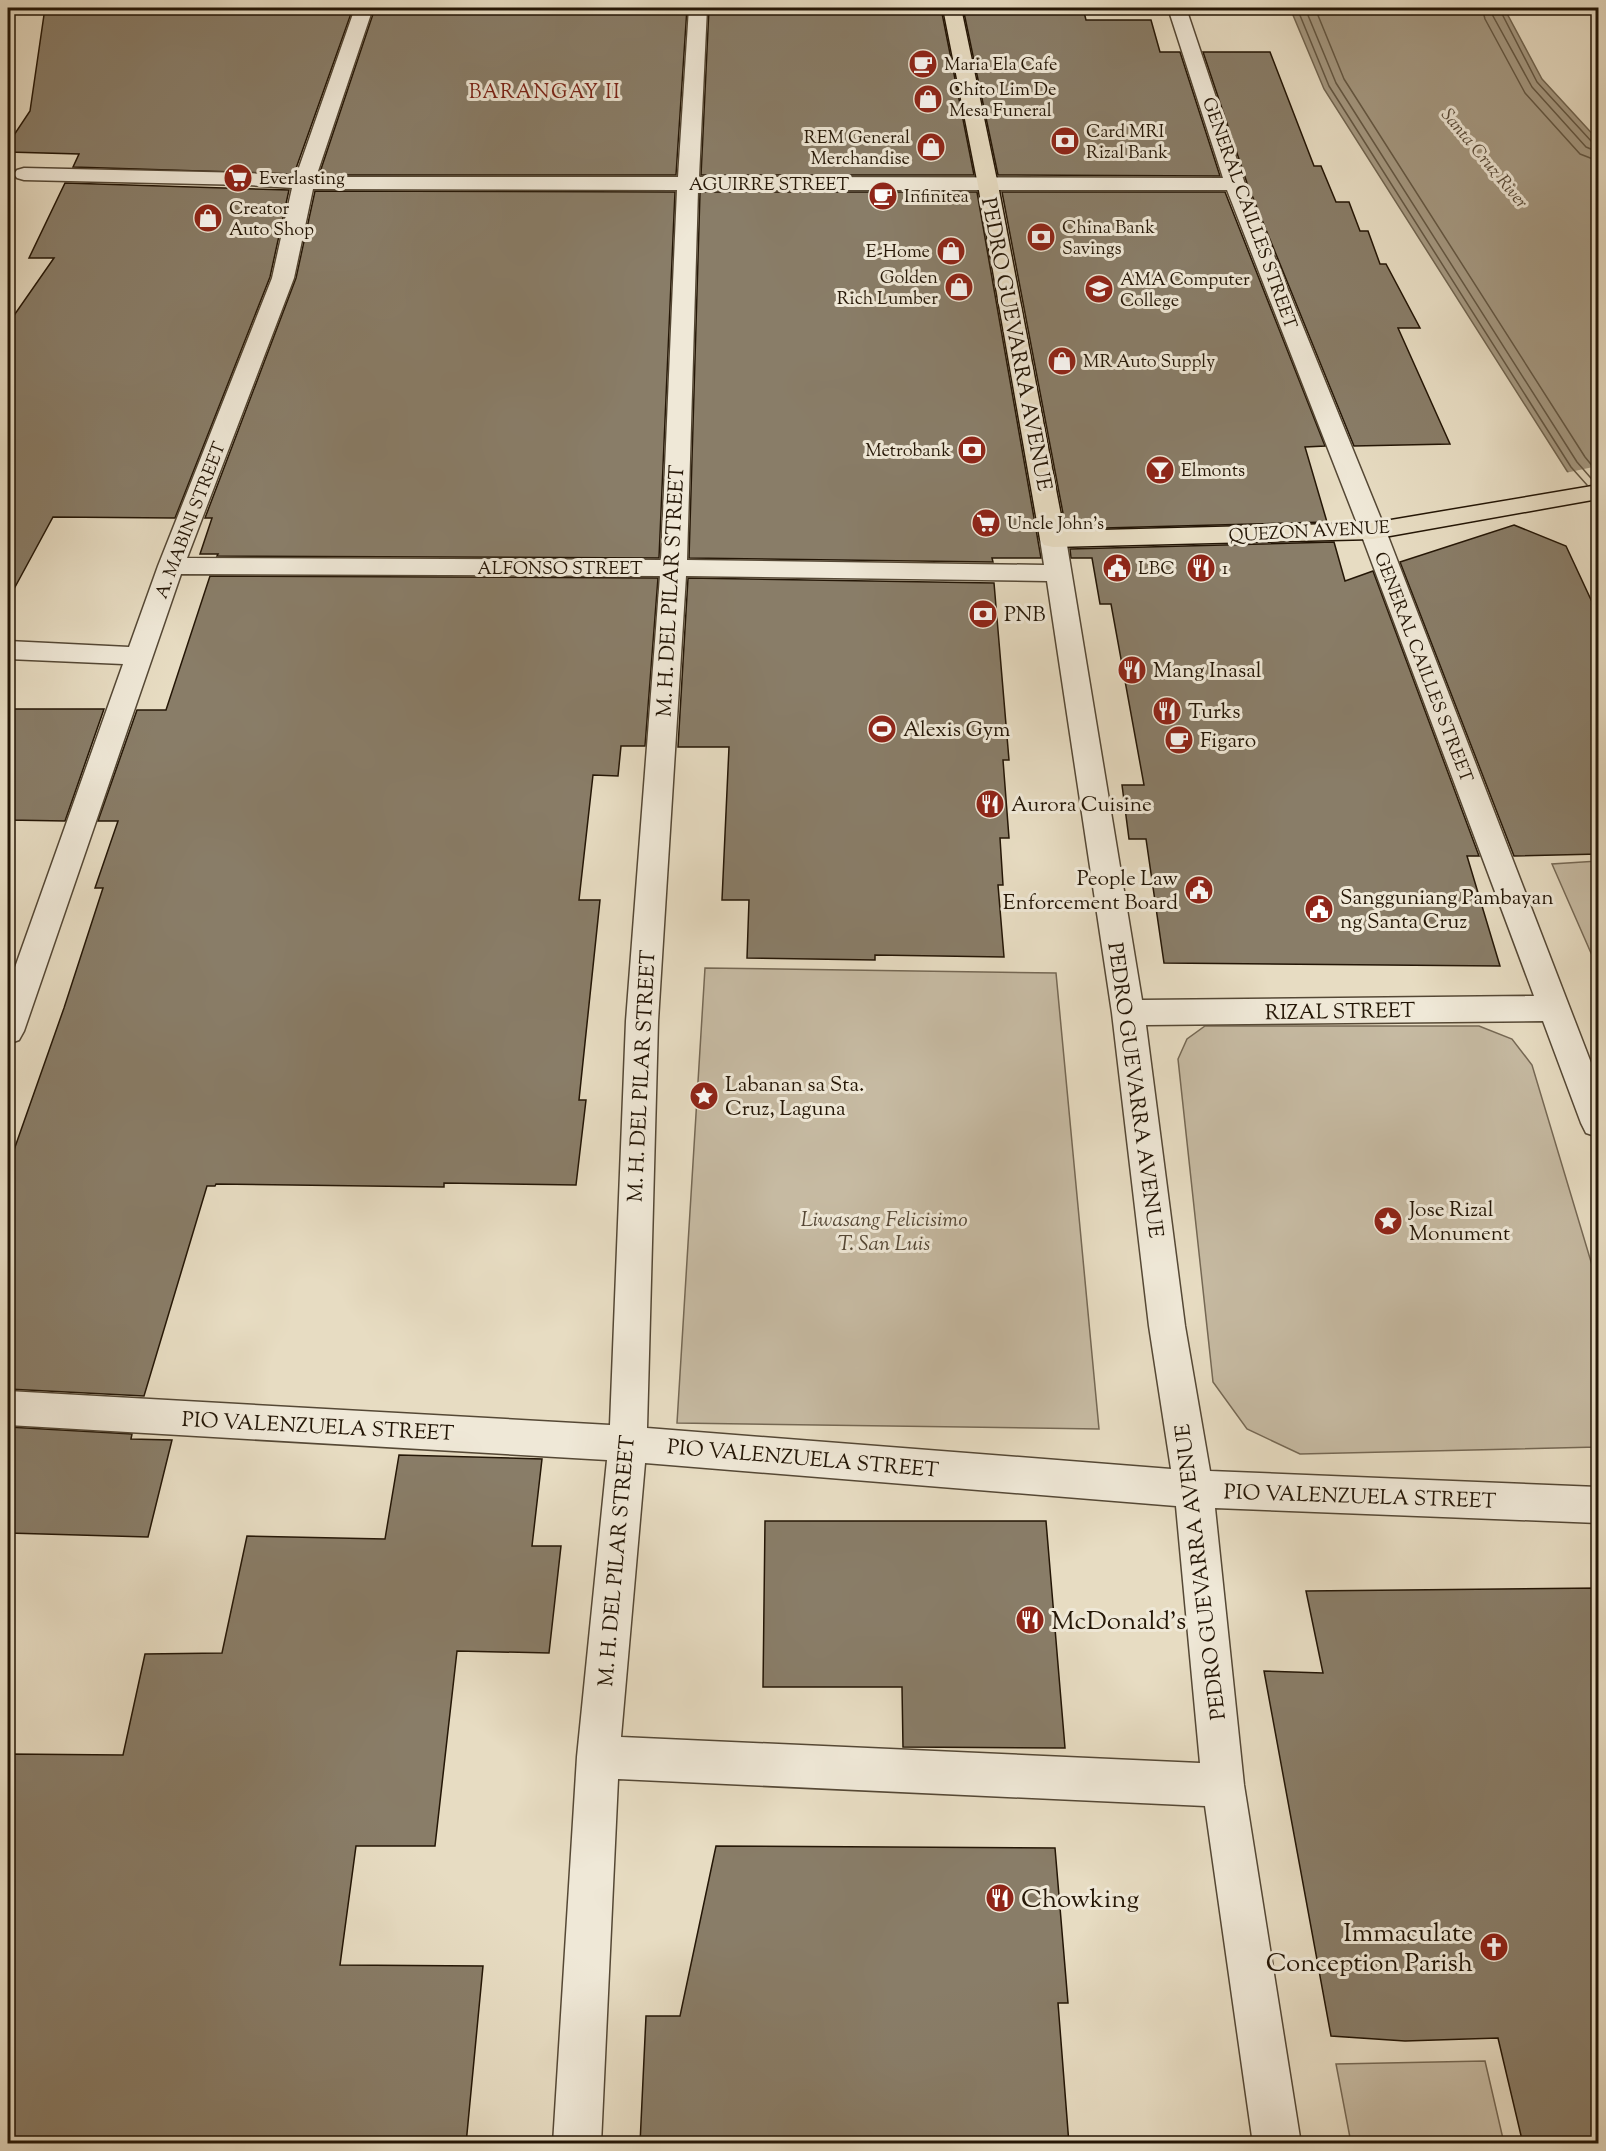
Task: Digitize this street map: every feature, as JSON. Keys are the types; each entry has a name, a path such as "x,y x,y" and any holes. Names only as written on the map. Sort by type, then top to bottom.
{"main road":[{"name":"PEDRO GUEVARRA AVENUE","path":"952,8 988,185 1053,539"},
{"name":"QUEZON AVENUE","path":"1053,539 1373,531 1599,492"}],"street":[{"name":"A. MABINI STREET","path":"8,1031 171,566 283,278 304,183 364,8"},
{"name":"M. H. DEL PILAR STREET","path":"577,2144 598,1757 628,1444 642,1022 674,568 688,183 698,8"},
{"name":"GENERAL CAILLES STREET","path":"1177,8 1235,184 1373,531 1553,1008 1599,1123"},
{"name":"AGUIRRE STREET","path":"24,174 248,179 304,183 1235,184"},
{"name":"PEDRO GUEVARRA AVENUE","path":"1053,539 1128,1013 1167,1326 1194,1489 1223,1785 1277,2144"},
{"name":"ALFONSO STREET","path":"171,566 674,568 1058,573"},
{"path":"8,650 139,656"},
{"name":"RIZAL STREET","path":"1128,1013 1553,1008"},
{"name":"PIO VALENZUELA STREET","path":"8,1408 628,1444 1194,1489 1599,1505"},
{"path":"598,1757 1223,1785"}],"green space":[{"path":"1598,861 1598,969 1552,864"},
{"name":"Liwasang Felicisimo T. San Luis","path":"705,968 1056,973 1099,1429 677,1423"},
{"path":"1205,1026 1479,1026 1512,1039 1532,1065 1598,1285 1598,1447 1300,1454 1247,1429 1213,1382 1178,1059 1187,1039"},
{"path":"1485,2061 1504,2143 1351,2143 1336,2064"}],"water":[{"name":"Santa Cruz River","path":"1290,8 1504,8 1542,79 1598,140 1598,508 1567,471 1324,89"}],"pier":[{"path":"1598,466 1598,511 1565,473"}],"building":[{"path":"45,8 353,8 294,174 73,167 79,154 8,152 8,144 30,111"},
{"path":"375,8 687,8 676,175 319,175"},
{"path":"709,8 941,8 974,175 701,175"},
{"path":"963,8 1083,8 1086,20 1151,20 1160,52 1180,52 1220,176 998,175"},
{"path":"1203,52 1270,52 1314,166 1321,166 1336,202 1349,202 1360,231 1368,231 1380,264 1386,264 1420,328 1398,328 1450,444 1354,446 1247,183"},
{"path":"65,183 289,190 270,277 175,518 53,517 8,600 8,324 54,258 29,258"},
{"path":"315,191 675,192 659,558 217,556 218,554 200,554 212,518 205,518 296,278"},
{"path":"700,192 977,192 1041,558 992,558 993,562 689,558"},
{"path":"1002,192 1225,192 1325,446 1305,447 1327,522 1066,529"},
{"path":"1514,525 1566,546 1599,617 1599,854 1514,856 1400,562"},
{"path":"1334,542 1345,581 1373,571 1479,856 1467,856 1500,966 1164,963 1146,839 1129,839 1122,785 1144,785 1111,604 1100,604 1092,558 1071,558 1070,549"},
{"path":"210,576 658,578 645,746 621,746 618,776 593,775 579,900 600,900 579,1100 586,1100 576,1185 444,1183 444,1187 216,1184 207,1186 144,1396 8,1389 8,1167 103,888 95,888 118,821 98,821 137,710 166,710"},
{"path":"688,578 994,583 1009,760 1003,760 1009,838 1000,838 1003,885 998,885 1004,957 875,955 875,960 747,958 749,900 722,900 729,747 678,747"},
{"path":"8,709 104,709 65,821 8,820"},
{"path":"8,1427 132,1434 131,1439 172,1440 148,1537 8,1533"},
{"path":"399,1455 542,1459 532,1546 561,1546 549,1653 457,1651 435,1846 356,1846 340,1965 483,1966 466,2144 8,2144 8,1754 123,1755 145,1654 222,1653 247,1536 385,1539"},
{"path":"765,1521 1046,1521 1065,1748 903,1747 902,1687 763,1687"},
{"path":"1599,1588 1599,2144 1523,2144 1498,2038 1405,2041 1331,2036 1264,1671 1323,1673 1306,1591"},
{"path":"716,1846 1055,1848 1068,2003 1058,2003 1069,2144 640,2144 646,2016 680,2016"}],"place":[{"name":"Maria Ela Cafe","path":"923,64"},
{"name":"Chito Lim De Mesa Funeral","path":"928,99"},
{"name":"Card MRI Rizal Bank","path":"1065,141"},
{"name":"REM General Merchandise","path":"931,147"},
{"name":"Everlasting","path":"238,178"},
{"name":"Infinitea","path":"883,196"},
{"name":"Creator Auto Shop","path":"208,218"},
{"name":"China Bank Savings","path":"1041,237"},
{"name":"E-Home","path":"951,251"},
{"name":"Golden Rich Lumber","path":"959,287"},
{"name":"AMA Computer College","path":"1099,289"},
{"name":"MR Auto Supply","path":"1062,361"},
{"name":"Metrobank","path":"972,450"},
{"name":"Elmonts","path":"1160,470"},
{"name":"Uncle John's","path":"986,523"},
{"name":"LBC","path":"1117,568"},
{"name":"1","path":"1201,568"},
{"name":"PNB","path":"983,614"},
{"name":"Mang Inasal","path":"1132,670"},
{"name":"Turks","path":"1167,711"},
{"name":"Alexis Gym","path":"882,729"},
{"name":"Figaro","path":"1179,740"},
{"name":"Aurora Cuisine","path":"990,804"},
{"name":"People Law Enforcement Board","path":"1199,890"},
{"name":"Sangguniang Pambayan ng Santa Cruz","path":"1319,909"},
{"name":"Labanan sa Sta. Cruz, Laguna","path":"704,1096"},
{"name":"Jose Rizal Monument","path":"1388,1221"},
{"name":"McDonald's","path":"1030,1620"},
{"name":"Chowking","path":"1000,1898"},
{"name":"Immaculate Conception Parish","path":"1494,1947"}],"district":[{"name":"BARANGAY II","path":"545,91"}]}
